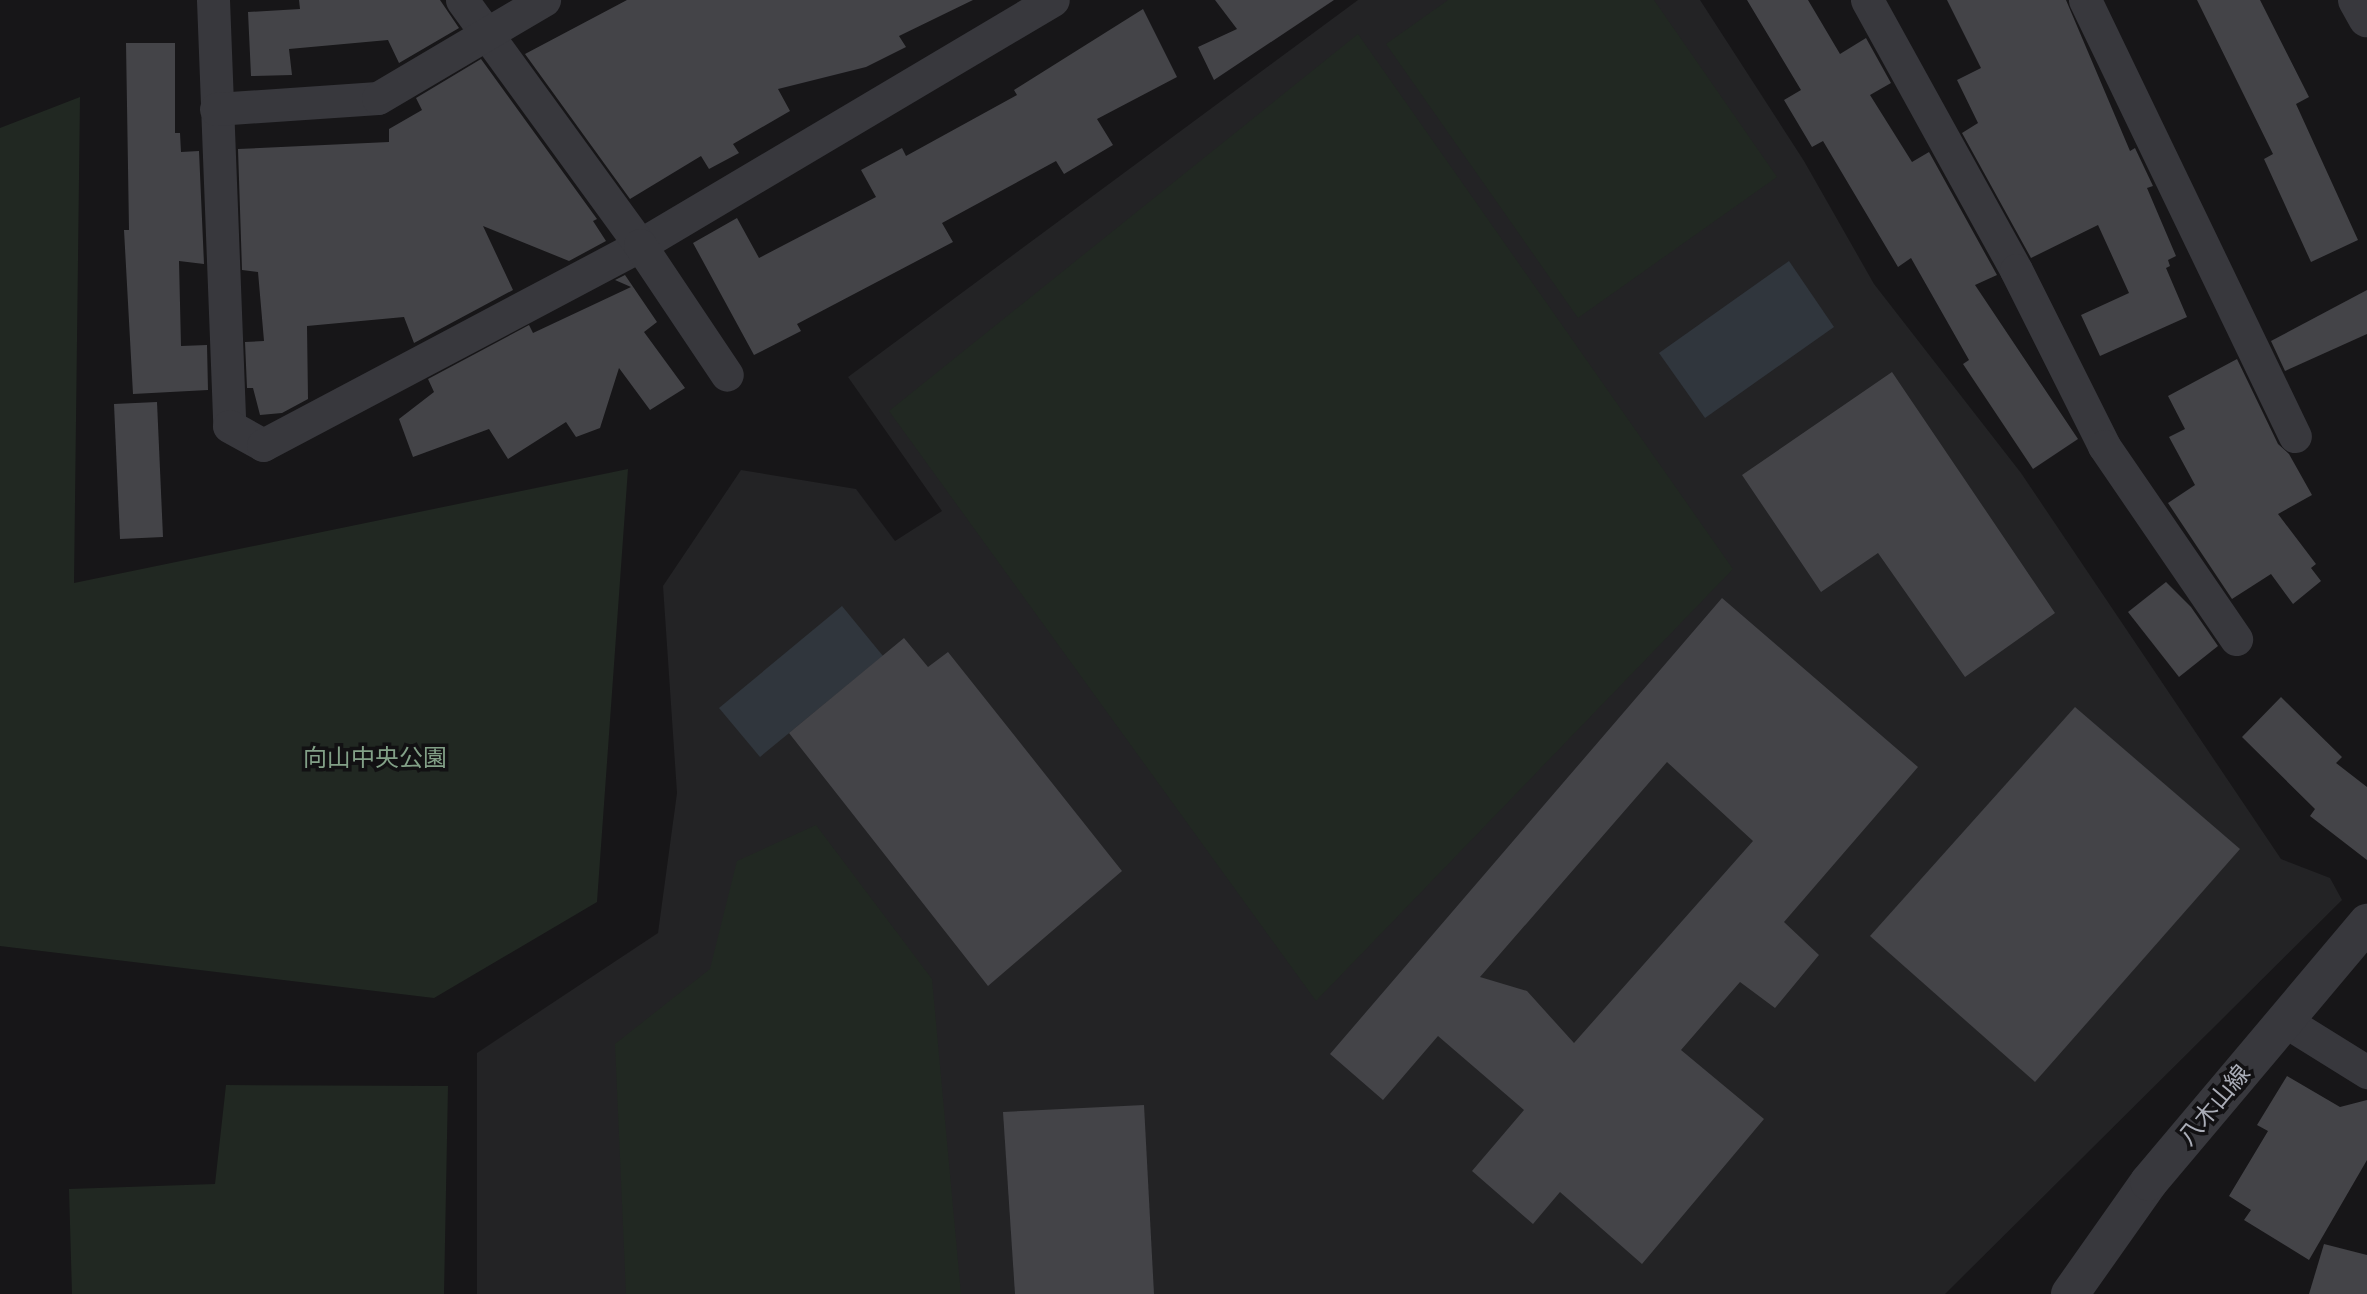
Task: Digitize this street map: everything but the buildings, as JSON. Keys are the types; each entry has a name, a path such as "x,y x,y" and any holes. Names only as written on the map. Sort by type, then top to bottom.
{"street":[{"path":"213,0 229,426 263,445 640,245 1054,0"},
{"path":"462,0 640,245 727,375"},
{"path":"216,109 378,98 544,0"},
{"path":"1867,0 2016,270 2104,446 2236,639"},
{"path":"2085,0 2295,436"},
{"path":"2357,0 2367,18"},
{"name":"八木山線","path":"2070,1294 2149,1182 2367,923"},
{"path":"2285,1021 2367,1072"}],"shaded area":[{"path":"1358,0 1700,0 1804,161 1874,284 2021,473 2281,859 2330,878 2342,900 1945,1294 477,1294 477,1053 658,933 677,793 663,586 741,470 856,489 895,541 942,511 848,377"},
{"path":"1789,261 1834,327 1705,418 1659,353"},
{"path":"842,606 883,656 760,757 719,708"}],"green space":[{"path":"1448,0 1654,0 1777,177 1578,318 1386,44"},
{"path":"1358,34 1733,569 1316,1001 889,411"},
{"name":"向山中央公園","path":"80,97 74,583 628,469 597,902 434,998 0,946 0,128"},
{"path":"816,825 932,979 961,1294 626,1294 615,1044 710,969 737,861"},
{"path":"226,1085 448,1086 444,1294 72,1294 69,1189 215,1184"}]}
